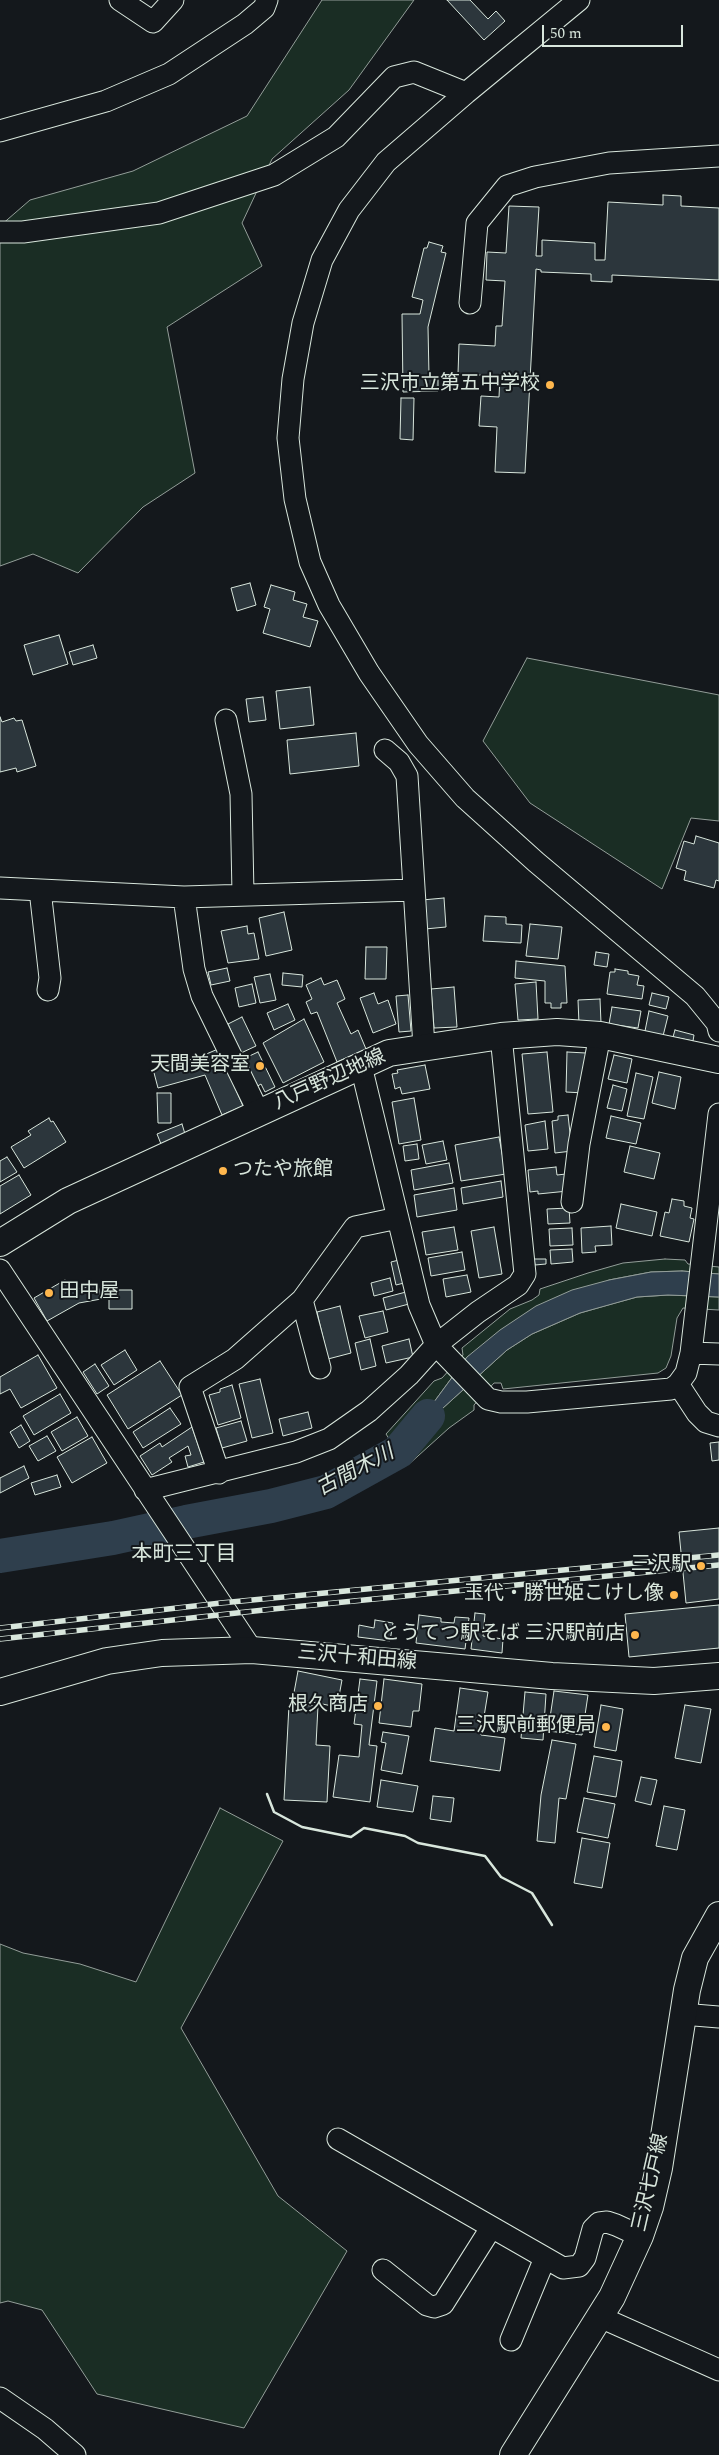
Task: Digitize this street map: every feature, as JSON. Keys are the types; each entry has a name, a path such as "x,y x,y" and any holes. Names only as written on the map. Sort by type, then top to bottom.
{"main road":[{"name":"八戸野辺地線","path":"0,1243 68,1201 388,1053 501,1036 557,1032 600,1035 719,1060"},
{"name":"三沢十和田線","path":"0,1692 108,1661 162,1653 252,1650 552,1676 654,1681 719,1676"},
{"name":"三沢七戸線","path":"512,2455 612,2297 640,2236 650,2207 659,2168 682,2014 695,1958 719,1915"}],"street":[{"path":"120,0 153,22 172,0"},
{"path":"0,131 106,100 169,74 245,24 264,8 267,0"},
{"path":"579,0 386,162 349,210 322,260 303,323 293,379 288,438 295,499 310,562 329,605 368,673 418,744 465,798 536,862 695,996 717,1022 719,1030"},
{"path":"0,232 23,232 159,213 274,175 336,137 394,77 414,72 466,93"},
{"path":"470,303 477,223 507,186 534,177 609,163 719,156"},
{"path":"226,720 241,794 243,894"},
{"path":"385,750 398,762 407,776 424,1047"},
{"path":"0,888 184,897 414,890"},
{"path":"40,890 50,978 48,990"},
{"path":"184,897 194,969 202,996 259,1113"},
{"path":"572,1202 579,1144 600,1035"},
{"path":"149,1496 219,1473 296,1452 329,1439 369,1411 440,1350 478,1312 518,1285 525,1274 501,1036"},
{"path":"361,1066 419,1305 440,1350 488,1398 501,1402 527,1402 671,1389 686,1374 691,1353 719,1114"},
{"path":"219,1473 190,1388 235,1359 302,1300 355,1227 398,1218"},
{"path":"0,1270 252,1650"},
{"path":"302,1300 320,1368"},
{"path":"691,1353 719,1354"},
{"path":"678,1384 697,1413 706,1422 719,1426"},
{"path":"682,2014 719,2017"},
{"path":"338,2139 563,2268 579,2266 585,2258 593,2229 598,2223 607,2222 640,2236"},
{"path":"383,2270 427,2305 434,2307 443,2304 491,2228"},
{"path":"511,2340 545,2258"},
{"path":"600,2317 719,2370"},
{"path":"0,2398 45,2429 75,2455"}],"green space":[{"path":"322,0 414,0 349,90 272,159 242,223 262,266 167,327 195,473 143,507 78,573 33,554 0,566 0,226 30,200 133,171 247,116"},
{"path":"527,658 719,695 719,821 691,818 662,889 530,803 483,741"},
{"path":"665,1259 685,1260 688,1264 719,1267 719,1274 682,1271 651,1272 609,1280 467,1357 434,1402 416,1415 395,1448 386,1434 434,1381 442,1378 463,1355 462,1348 510,1309 532,1300 539,1295 540,1289 588,1273 623,1263"},
{"path":"668,1295 719,1297 719,1310 683,1308 677,1318 671,1356 666,1368 658,1373 503,1389 501,1383 494,1383 474,1405 474,1410 449,1428 408,1465 400,1454 443,1408 507,1350 532,1334 580,1313 637,1297"},
{"path":"220,1808 283,1841 181,2028 278,2196 347,2251 244,2428 97,2394 42,2310 8,2301 0,2303 0,1944 23,1953 80,1964 136,1982"}],"water":[{"path":"682,1271 719,1274 719,1297 668,1295 637,1297 580,1313 532,1334 507,1350 443,1408 400,1454 395,1448 416,1415 434,1402 467,1357 500,1330 536,1306 572,1290 609,1280 651,1272"}],"building":[{"path":"447,0 470,0 488,19 496,11 505,21 484,40"},
{"path":"663,195 681,196 681,206 719,208 719,280 612,275 612,282 591,281 591,274 541,272 541,270 536,269 525,473 495,472 497,427 479,426 481,396 499,397 500,376 458,374 459,344 495,346 496,326 502,326 505,281 486,280 487,252 506,253 509,206 539,207 536,256 542,256 542,240 595,243 595,260 605,260 608,202 663,205"},
{"path":"429,242 443,246 441,252 446,253 428,327 429,376 438,376 438,391 403,392 402,314 420,314 423,300 412,297 424,248 427,248"},
{"path":"401,398 414,398 413,440 400,439"},
{"path":"250,583 256,605 237,611 231,588"},
{"path":"271,585 295,592 293,600 307,604 303,617 318,621 310,647 263,633 270,609 264,607"},
{"path":"59,635 68,664 33,675 24,645"},
{"path":"93,645 97,658 73,665 69,652"},
{"path":"310,687 314,725 280,729 276,691"},
{"path":"263,697 266,720 249,722 246,699"},
{"path":"0,717 2,722 14,718 16,721 22,720 36,766 17,772 16,768 0,772"},
{"path":"356,733 359,766 290,774 287,740"},
{"path":"696,836 719,843 719,881 716,880 714,888 684,880 686,871 676,868 684,841 694,844"},
{"path":"444,898 446,927 425,929 422,900"},
{"path":"284,912 292,950 266,956 259,918"},
{"path":"485,916 506,917 506,924 522,925 521,943 483,941"},
{"path":"530,924 562,927 558,959 526,956"},
{"path":"247,926 248,934 254,933 259,959 228,963 221,931"},
{"path":"366,947 387,947 386,979 365,979"},
{"path":"596,952 609,954 607,967 594,965"},
{"path":"516,961 565,966 567,1003 561,1003 561,1008 551,1008 551,1003 545,1003 545,981 515,978"},
{"path":"227,968 230,981 211,985 208,972"},
{"path":"615,969 628,971 628,974 639,976 637,985 644,986 642,999 607,994 610,972 615,972"},
{"path":"283,973 303,975 302,987 282,985"},
{"path":"270,974 276,1000 260,1003 254,977"},
{"path":"321,978 324,985 337,980 345,999 337,1003 351,1034 358,1030 366,1049 337,1062 317,1012 311,1014 306,1002 312,999 306,985"},
{"path":"536,982 538,1019 518,1020 515,984"},
{"path":"252,984 256,1003 239,1007 235,988"},
{"path":"454,987 457,1027 434,1028 431,989"},
{"path":"374,993 378,1004 388,1000 396,1024 373,1033 360,998"},
{"path":"652,993 669,997 666,1009 649,1005"},
{"path":"408,995 411,1031 399,1032 396,996"},
{"path":"600,999 601,1023 579,1024 578,1000"},
{"path":"288,1004 295,1020 274,1030 267,1013"},
{"path":"612,1007 641,1011 638,1028 609,1024"},
{"path":"649,1011 668,1016 663,1036 645,1031"},
{"path":"242,1017 256,1046 241,1053 228,1024"},
{"path":"304,1019 324,1062 283,1083 263,1043"},
{"path":"675,1030 694,1035 693,1041 673,1037"},
{"path":"218,1049 243,1106 222,1115 205,1075 158,1088 153,1069 197,1058"},
{"path":"258,1052 275,1087 265,1092 261,1084 256,1087 243,1059"},
{"path":"547,1052 553,1112 528,1114 522,1054"},
{"path":"567,1052 586,1053 584,1093 566,1092"},
{"path":"614,1055 632,1059 627,1083 608,1079"},
{"path":"425,1065 430,1089 402,1094 400,1087 395,1089 392,1074 398,1073 397,1070"},
{"path":"659,1072 681,1077 675,1109 652,1103"},
{"path":"636,1073 653,1077 644,1119 627,1116"},
{"path":"613,1085 627,1089 622,1111 607,1108"},
{"path":"157,1093 171,1093 171,1123 158,1123"},
{"path":"414,1098 421,1140 399,1144 392,1102"},
{"path":"568,1115 572,1151 555,1153 552,1121 558,1120 558,1116"},
{"path":"611,1116 641,1123 636,1144 606,1138"},
{"path":"49,1118 51,1122 53,1121 66,1142 24,1168 11,1147 31,1135 28,1131"},
{"path":"545,1121 548,1149 528,1151 525,1125"},
{"path":"182,1124 185,1134 161,1144 157,1134"},
{"path":"499,1137 506,1174 461,1181 455,1145"},
{"path":"443,1141 447,1160 426,1164 422,1145"},
{"path":"417,1144 419,1159 405,1161 403,1146"},
{"path":"630,1146 660,1153 654,1179 624,1172"},
{"path":"7,1157 17,1172 0,1182 0,1161"},
{"path":"449,1163 453,1183 414,1190 411,1170"},
{"path":"556,1167 557,1175 566,1174 568,1191 538,1194 538,1191 530,1192 528,1170"},
{"path":"19,1175 31,1195 0,1214 0,1186"},
{"path":"501,1181 503,1197 463,1204 461,1188"},
{"path":"454,1188 457,1210 417,1217 414,1195"},
{"path":"672,1199 684,1201 684,1206 692,1208 690,1218 694,1219 689,1242 660,1236 665,1212 669,1213"},
{"path":"621,1204 657,1212 652,1236 616,1228"},
{"path":"569,1208 570,1223 548,1224 547,1209"},
{"path":"611,1226 612,1245 595,1246 596,1252 582,1253 581,1228"},
{"path":"454,1227 458,1250 426,1255 422,1232"},
{"path":"494,1227 502,1274 479,1278 471,1231"},
{"path":"572,1228 573,1245 550,1246 549,1229"},
{"path":"572,1249 573,1262 551,1264 550,1250"},
{"path":"462,1252 465,1270 431,1276 428,1258"},
{"path":"534,1259 546,1259 546,1264 535,1265"},
{"path":"399,1260 404,1283 396,1285 391,1262"},
{"path":"467,1275 471,1292 446,1297 443,1279"},
{"path":"390,1278 393,1291 374,1296 371,1283"},
{"path":"65,1280 72,1290 98,1285 101,1299 79,1303 47,1321 34,1298"},
{"path":"109,1290 132,1290 132,1309 109,1309"},
{"path":"406,1292 409,1304 386,1310 383,1298"},
{"path":"340,1306 351,1353 328,1359 317,1312"},
{"path":"383,1311 388,1332 365,1338 359,1316"},
{"path":"370,1339 376,1366 361,1370 355,1343"},
{"path":"409,1339 413,1357 386,1363 382,1346"},
{"path":"125,1350 137,1370 114,1385 101,1365"},
{"path":"38,1355 57,1388 21,1408 10,1389 0,1394 0,1377"},
{"path":"160,1361 182,1395 128,1429 107,1395"},
{"path":"95,1364 109,1386 97,1394 83,1372"},
{"path":"260,1379 273,1433 252,1438 239,1384"},
{"path":"232,1385 241,1418 218,1425 209,1395 220,1392 220,1389"},
{"path":"60,1394 71,1413 34,1435 23,1416"},
{"path":"170,1408 181,1424 143,1448 133,1432"},
{"path":"308,1412 312,1428 283,1436 279,1419"},
{"path":"77,1417 88,1436 62,1451 51,1432"},
{"path":"241,1421 247,1441 222,1448 216,1428"},
{"path":"21,1425 30,1441 19,1448 10,1432"},
{"path":"192,1427 204,1462 188,1467 185,1456 191,1455 188,1446 169,1458 172,1462 152,1475 140,1456 160,1443 162,1447"},
{"path":"47,1436 56,1451 38,1461 29,1446"},
{"path":"92,1437 107,1463 72,1483 57,1457"},
{"path":"719,1442 719,1460 712,1461 710,1443"},
{"path":"24,1466 29,1478 0,1493 0,1478"},
{"path":"57,1475 61,1487 35,1495 31,1483"},
{"name":"三沢駅","path":"719,1528 719,1599 686,1603 679,1532"},
{"path":"719,1605 719,1648 629,1657 625,1614"},
{"path":"475,1613 485,1614 483,1636 503,1639 502,1653 471,1649"},
{"path":"419,1615 441,1618 441,1622 454,1623 455,1617 469,1618 465,1649 416,1643"},
{"path":"375,1620 393,1623 390,1641 358,1637 359,1625 374,1628"},
{"path":"298,1671 342,1680 337,1707 293,1698"},
{"path":"360,1679 377,1681 369,1745 377,1746 370,1802 333,1797 339,1755 359,1757 362,1725 354,1724"},
{"path":"384,1679 422,1684 419,1711 413,1711 411,1727 379,1723"},
{"path":"460,1688 488,1692 481,1735 505,1738 500,1771 430,1761 435,1728 454,1731"},
{"path":"554,1691 588,1695 582,1735 548,1731"},
{"path":"525,1692 546,1694 543,1740 521,1738"},
{"path":"289,1705 318,1706 316,1745 330,1746 327,1802 284,1800"},
{"path":"601,1705 623,1709 616,1751 594,1747"},
{"path":"685,1705 711,1709 701,1763 675,1758"},
{"path":"383,1732 409,1736 402,1774 381,1770 386,1743 381,1742"},
{"path":"552,1740 576,1744 566,1799 559,1798 555,1843 537,1841 541,1795"},
{"path":"594,1756 622,1761 616,1797 587,1792"},
{"path":"641,1777 657,1780 651,1805 635,1801"},
{"path":"381,1780 418,1786 413,1812 377,1807"},
{"path":"433,1796 454,1798 451,1822 430,1819"},
{"path":"584,1798 615,1804 608,1838 577,1832"},
{"path":"664,1806 685,1810 677,1850 656,1846"},
{"path":"582,1838 610,1843 602,1888 574,1883"}],"waterway":[{"name":"古間木川","path":"0,1556 113,1538 271,1506 326,1492 398,1452 428,1416"}],"railway":[{"path":"0,1628 221,1603 719,1555"},
{"path":"0,1639 273,1609 719,1565"}],"wall":[{"path":"267,1794 274,1812 302,1827 351,1837 364,1828 405,1836 418,1843 485,1856 501,1877 532,1893 552,1925"}],"place":[{"name":"三沢市立第五中学校","path":"550,385"},
{"name":"天間美容室","path":"260,1066"},
{"name":"つたや旅館","path":"223,1171"},
{"name":"田中屋","path":"49,1293"},
{"name":"三沢駅","path":"701,1566"},
{"name":"玉代・勝世姫こけし像","path":"674,1595"},
{"name":"とうてつ駅そば 三沢駅前店","path":"635,1635"},
{"name":"根久商店","path":"378,1706"},
{"name":"三沢駅前郵便局","path":"606,1727"}],"district":[{"name":"本町三丁目","path":"184,1556"}]}
